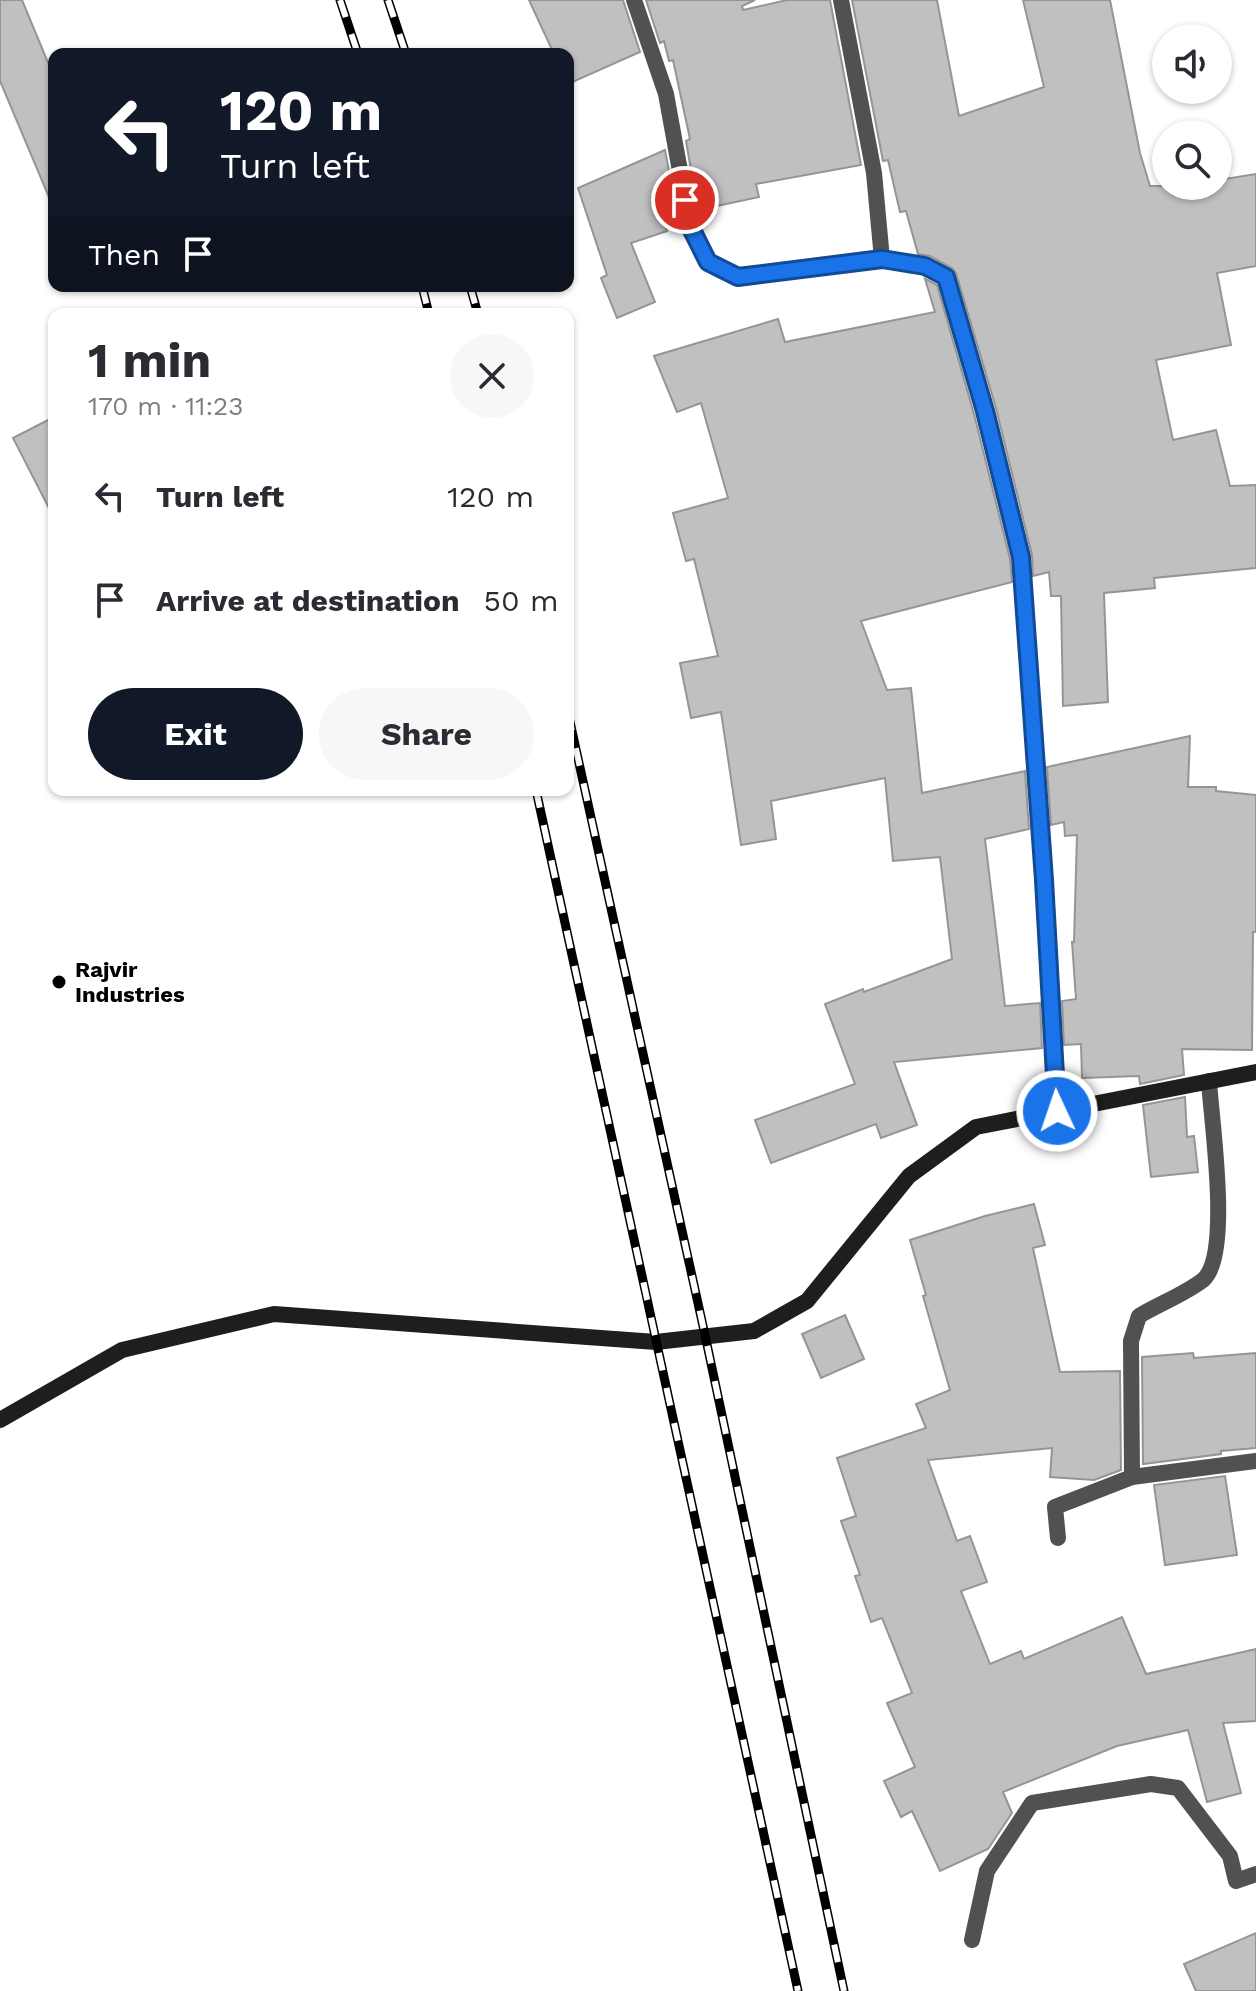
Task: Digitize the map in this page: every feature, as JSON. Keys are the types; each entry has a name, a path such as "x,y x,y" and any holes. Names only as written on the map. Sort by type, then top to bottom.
{"street":[{"path":"634,0 666,94 690,226 708,262 738,277 882,259 925,266 946,277 985,411 1021,557 1057,1111"},
{"path":"841,0 874,173 882,259"},
{"path":"0,1420 122,1350 274,1314 656,1342 754,1331 807,1301 909,1176 976,1127 1256,1072"},
{"path":"1132,1477 1131,1341 1139,1316 1205,1278 1215,1260 1219,1228 1209,1081"},
{"path":"1058,1538 1055,1507 1132,1477 1256,1461"},
{"path":"972,1940 987,1871 1032,1803 1151,1784 1178,1788 1230,1856 1236,1881 1256,1874"}],"building":[{"path":"0,0 22,0 48,63 48,195 0,81"},
{"path":"529,0 623,0 640,52 574,81 574,48 551,48"},
{"path":"646,0 755,0 742,6 743,10 787,0 830,0 861,165 756,184 759,197 698,210 686,141 690,139 673,60 669,61 664,41 660,43"},
{"path":"852,0 937,0 959,116 1044,87 1023,0 1110,0 1140,153 1152,186 1152,200 1232,200 1232,178 1256,174 1256,266 1217,273 1231,345 1156,360 1173,440 1216,430 1230,486 1256,485 1256,568 1154,578 1155,588 1104,593 1108,702 1063,706 1061,596 1051,596 1049,572 1033,576 1032,555 996,408 956,273 930,256 918,254 906,211 900,212 888,160 883,161"},
{"path":"665,150 677,214 662,217 667,231 631,243 655,302 617,318 601,278 607,275 578,188"},
{"path":"925,279 937,285 974,414 1010,559 1012,582 861,621 887,690 911,688 922,793 1025,771 1029,829 985,839 1005,1006 1040,1003 1042,1048 894,1062 917,1125 881,1138 876,1124 771,1163 755,1120 855,1084 825,1004 952,959 940,857 893,861 885,778 771,801 776,839 741,845 721,712 691,718 680,663 718,656 694,559 686,561 673,513 728,498 701,403 677,412 654,356 778,319 785,342 935,312"},
{"path":"48,420 48,506 13,438"},
{"path":"1190,736 1188,787 1216,787 1216,791 1256,795 1252,1050 1182,1049 1184,1075 1140,1084 1139,1076 1082,1078 1081,1044 1064,1045 1062,1001 1076,999 1072,942 1077,835 1065,836 1064,822 1051,825 1047,767"},
{"path":"1185,1097 1187,1137 1194,1136 1198,1172 1151,1177 1143,1105"},
{"path":"1034,1204 1045,1245 1033,1248 1060,1372 1120,1371 1121,1470 1094,1480 1050,1477 1052,1448 928,1460 957,1541 970,1536 987,1582 961,1591 990,1664 1021,1651 1024,1659 1122,1617 1146,1674 1256,1649 1256,1721 1223,1723 1241,1793 1207,1802 1188,1730 1117,1746 1003,1792 1012,1813 988,1849 940,1871 912,1811 901,1817 884,1781 915,1767 887,1703 912,1693 882,1618 871,1622 855,1576 860,1575 841,1521 856,1516 837,1458 926,1428 916,1404 950,1390 910,1240"},
{"path":"845,1315 864,1359 821,1378 802,1334"},
{"path":"1193,1353 1194,1358 1256,1353 1256,1448 1143,1464 1142,1357"},
{"path":"1225,1476 1237,1555 1165,1565 1154,1485"},
{"path":"1256,1933 1256,1991 1196,1991 1184,1964"}],"railway":[{"path":"340,0 356,48"},
{"path":"388,0 404,48"},
{"path":"424,292 428,308"},
{"path":"472,292 476,308"},
{"path":"574,740 705,1335 844,1991"},
{"path":"537,796 798,1991"}],"place":[{"name":"Rajvir Industries","path":"59,982"}],"route":[{"path":"685,200 690,226 708,262 738,277 882,259 925,266 946,277 985,411 1021,557 1057,1111"}]}
